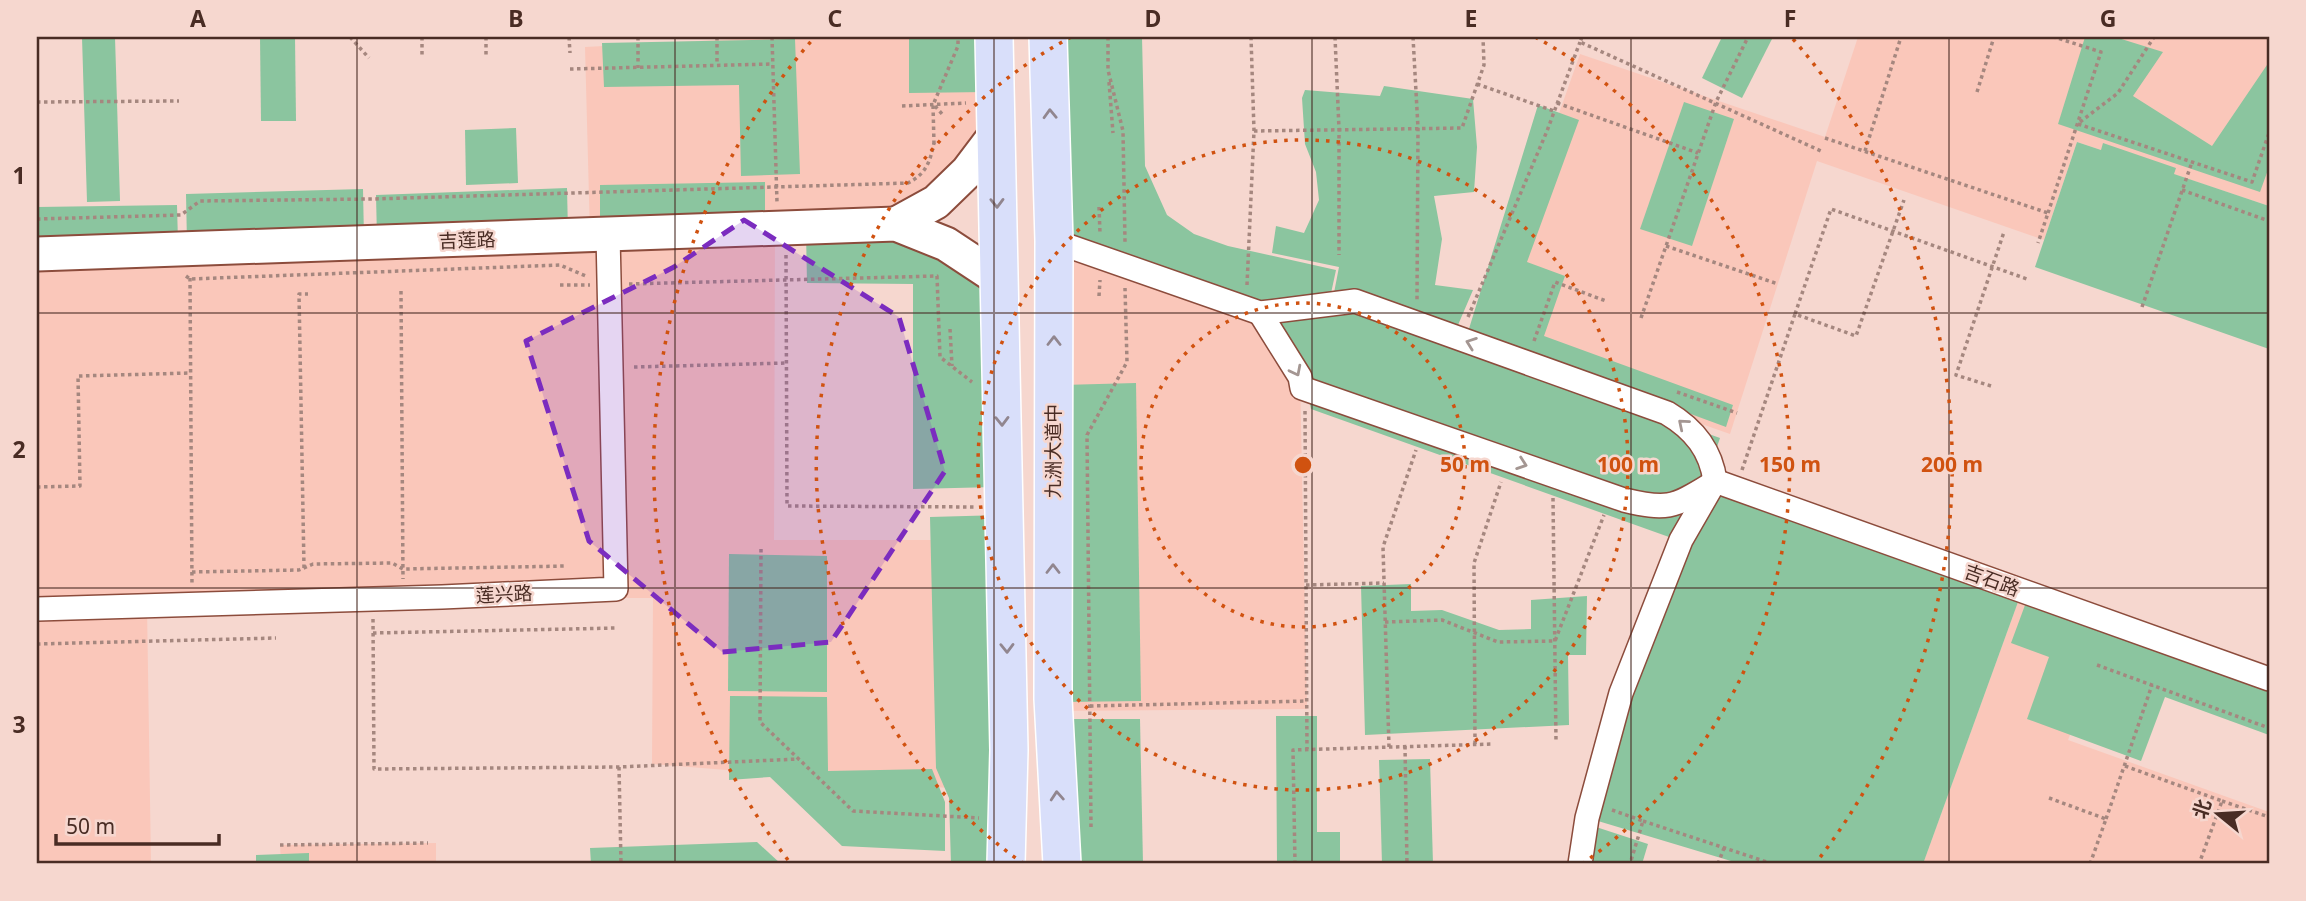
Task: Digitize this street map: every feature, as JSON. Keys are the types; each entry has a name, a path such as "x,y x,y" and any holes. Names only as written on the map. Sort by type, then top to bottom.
{"main road":[{"path":"994,37 1009,750 1006,864"},
{"name":"九洲大道中","path":"1048,37 1054,241 1053,699 1062,864"},
{"path":"896,224 936,202 968,171 995,118"},
{"path":"896,224 946,244 999,279"},
{"name":"吉莲路","path":"37,254 186,266 608,235 896,224"}],"street":[{"name":"莲兴路","path":"37,609 616,589 608,235"},
{"path":"1054,241 1253,310 1355,302 1667,413 1681,421 1702,442 1725,485"},
{"path":"1253,310 1300,377 1302,388 1624,500 1652,507 1671,506 1725,485"},
{"path":"1580,864 1591,804 1621,693 1681,540 1725,485"},
{"name":"吉石路","path":"1725,485 2269,678"}],"path":[{"path":"350,37 369,58"},
{"path":"422,37 422,57"},
{"path":"486,37 486,55"},
{"path":"569,37 570,53"},
{"path":"638,37 639,68"},
{"path":"717,37 717,65"},
{"path":"772,37 776,187 786,279 787,506 983,507"},
{"path":"934,166 933,105 958,46 958,37"},
{"path":"1108,37 1113,133"},
{"path":"1251,37 1254,131 1253,310"},
{"path":"1335,37 1339,129 1339,255"},
{"path":"1413,37 1418,128 1417,324"},
{"path":"1254,131 1462,128 1484,65 1483,37"},
{"path":"1640,318 1716,102 1748,37"},
{"path":"1865,151 1901,37"},
{"path":"1976,93 1994,37"},
{"path":"2038,243 2101,52 2054,37"},
{"path":"2078,124 2118,93 2154,37"},
{"path":"1458,338 1558,103 1581,39 1821,151"},
{"path":"570,69 773,64"},
{"path":"1091,838 1087,435 1127,362 1123,131 1108,70"},
{"path":"1477,84 1554,111"},
{"path":"37,102 179,101"},
{"path":"1558,103 1698,153"},
{"path":"933,105 943,115"},
{"path":"902,106 933,105 995,118"},
{"path":"2078,124 2252,183 2269,133"},
{"path":"1825,138 2049,213"},
{"path":"37,219 181,215 200,201 372,199 908,183 922,174 928,166 934,143"},
{"path":"2142,307 2192,162"},
{"path":"2182,190 2269,220"},
{"path":"1795,314 1856,336 1904,200"},
{"path":"1099,207 1100,241"},
{"path":"1725,485 1795,314 1831,209 2027,279"},
{"path":"1991,386 1956,375 2004,232"},
{"path":"1666,246 1778,284"},
{"path":"192,604 191,373 186,266 560,265 609,285"},
{"path":"560,285 921,275"},
{"path":"1534,341 1555,282 1606,301"},
{"path":"401,291 403,598"},
{"path":"304,568 299,295 308,294"},
{"path":"950,329 952,366"},
{"path":"1118,359 1127,362"},
{"path":"611,367 787,363"},
{"path":"37,487 79,486 78,376 191,373"},
{"path":"1302,388 1305,410 1307,749"},
{"path":"1389,747 1383,547 1417,449"},
{"path":"1475,744 1474,563 1502,478"},
{"path":"1553,496 1556,741"},
{"path":"1555,641 1604,514"},
{"path":"761,549 760,722 853,811 988,818"},
{"path":"192,572 304,568 313,564 392,563 402,569 567,566"},
{"path":"1306,584 1384,583"},
{"path":"373,599 374,769 620,767 799,759"},
{"path":"1385,622 1442,620 1498,642 1555,641"},
{"path":"373,633 617,628"},
{"path":"37,644 276,638"},
{"path":"2097,664 2269,728"},
{"path":"2090,864 2152,685"},
{"path":"1090,706 1307,701"},
{"path":"1295,864 1293,750 1493,744"},
{"path":"1405,746 1407,864"},
{"path":"2125,766 2269,817"},
{"path":"620,767 621,864"},
{"path":"2049,798 2106,819"},
{"path":"2199,864 2222,801"},
{"path":"1591,804 1773,864"},
{"path":"1630,864 1643,821"},
{"path":"280,845 428,844"},
{"path":"1718,864 1724,848"}],"highlighted area":[{"path":"744,220 899,317 945,471 831,642 722,652 589,541 526,341 674,267"}],"shaded area":[{"path":"773,37 993,37 995,134 935,202 775,229 774,540 1004,540 1010,793 652,764 653,598 399,598 147,606 151,864 37,864 37,254 590,235 585,47"},
{"path":"1858,37 2269,37 2269,206 2077,142 2044,240 1817,161 1730,434 1477,345 1580,54 1825,137"},
{"path":"1054,241 1260,313 1300,377 1307,709 1053,711"},
{"path":"2022,591 2113,623 2068,740 2269,812 2269,864 1923,864"},
{"path":"436,843 436,864 281,864 280,845"}],"green space":[{"path":"82,37 115,37 120,201 87,202"},
{"path":"260,37 295,37 296,121 261,121"},
{"path":"909,37 985,37 986,92 909,93"},
{"path":"1055,37 1142,37 1145,166 1167,215 1194,234 1228,246 1336,270 1330,298 1262,307 1061,234"},
{"path":"1722,37 1773,37 1742,98 1702,78"},
{"path":"2085,37 2115,37 2163,52 2133,96 2212,146 2269,62 2269,167 2260,192 2058,124"},
{"path":"795,39 800,174 741,176 739,85 604,87 602,43"},
{"path":"1384,86 1473,99 1477,147 1474,192 1434,196 1442,239 1435,285 1473,290 1455,332 1333,298 1339,267 1272,253 1276,226 1304,233 1319,200 1316,172 1305,144 1302,98 1305,90 1380,96"},
{"path":"1684,102 1734,119 1692,246 1640,229"},
{"path":"1538,105 1579,120 1527,262 1565,276 1544,336 1733,405 1726,427 1468,332"},
{"path":"516,128 518,183 466,185 465,130"},
{"path":"2077,142 2101,150 2103,143 2176,168 2174,174 2269,206 2269,349 2035,267"},
{"path":"765,182 765,221 600,224 600,185"},
{"path":"567,188 568,232 377,238 376,195"},
{"path":"363,189 364,239 187,244 186,194"},
{"path":"177,205 178,242 37,248 37,207"},
{"path":"895,231 995,286 996,487 913,489 913,284 807,283 806,232"},
{"path":"1356,308 1720,438 1706,479 1669,537 1311,409 1304,375 1272,318"},
{"path":"1136,383 1141,701 1066,702 1062,385"},
{"path":"1715,482 2022,591 1923,864 1741,864 1588,818 1621,693"},
{"path":"1002,515 1011,864 951,864 949,798 936,768 930,517"},
{"path":"729,554 827,556 827,692 728,691"},
{"path":"1411,584 1411,611 1442,610 1499,630 1531,629 1531,600 1587,596 1586,655 1568,655 1569,725 1365,735 1361,586"},
{"path":"2028,597 2269,685 2269,735 2165,697 2141,761 2027,719 2049,657 2011,643"},
{"path":"730,696 827,697 828,771 932,769 945,802 945,851 842,846 770,777 729,780"},
{"path":"1276,716 1317,716 1317,832 1340,832 1340,864 1277,864"},
{"path":"1065,719 1140,719 1143,864 1066,864"},
{"path":"1430,759 1433,864 1382,864 1379,760"},
{"path":"1593,826 1648,844 1642,864 1587,864"},
{"path":"757,842 781,864 591,864 590,848"},
{"path":"309,853 309,864 256,864 256,855"}]}
